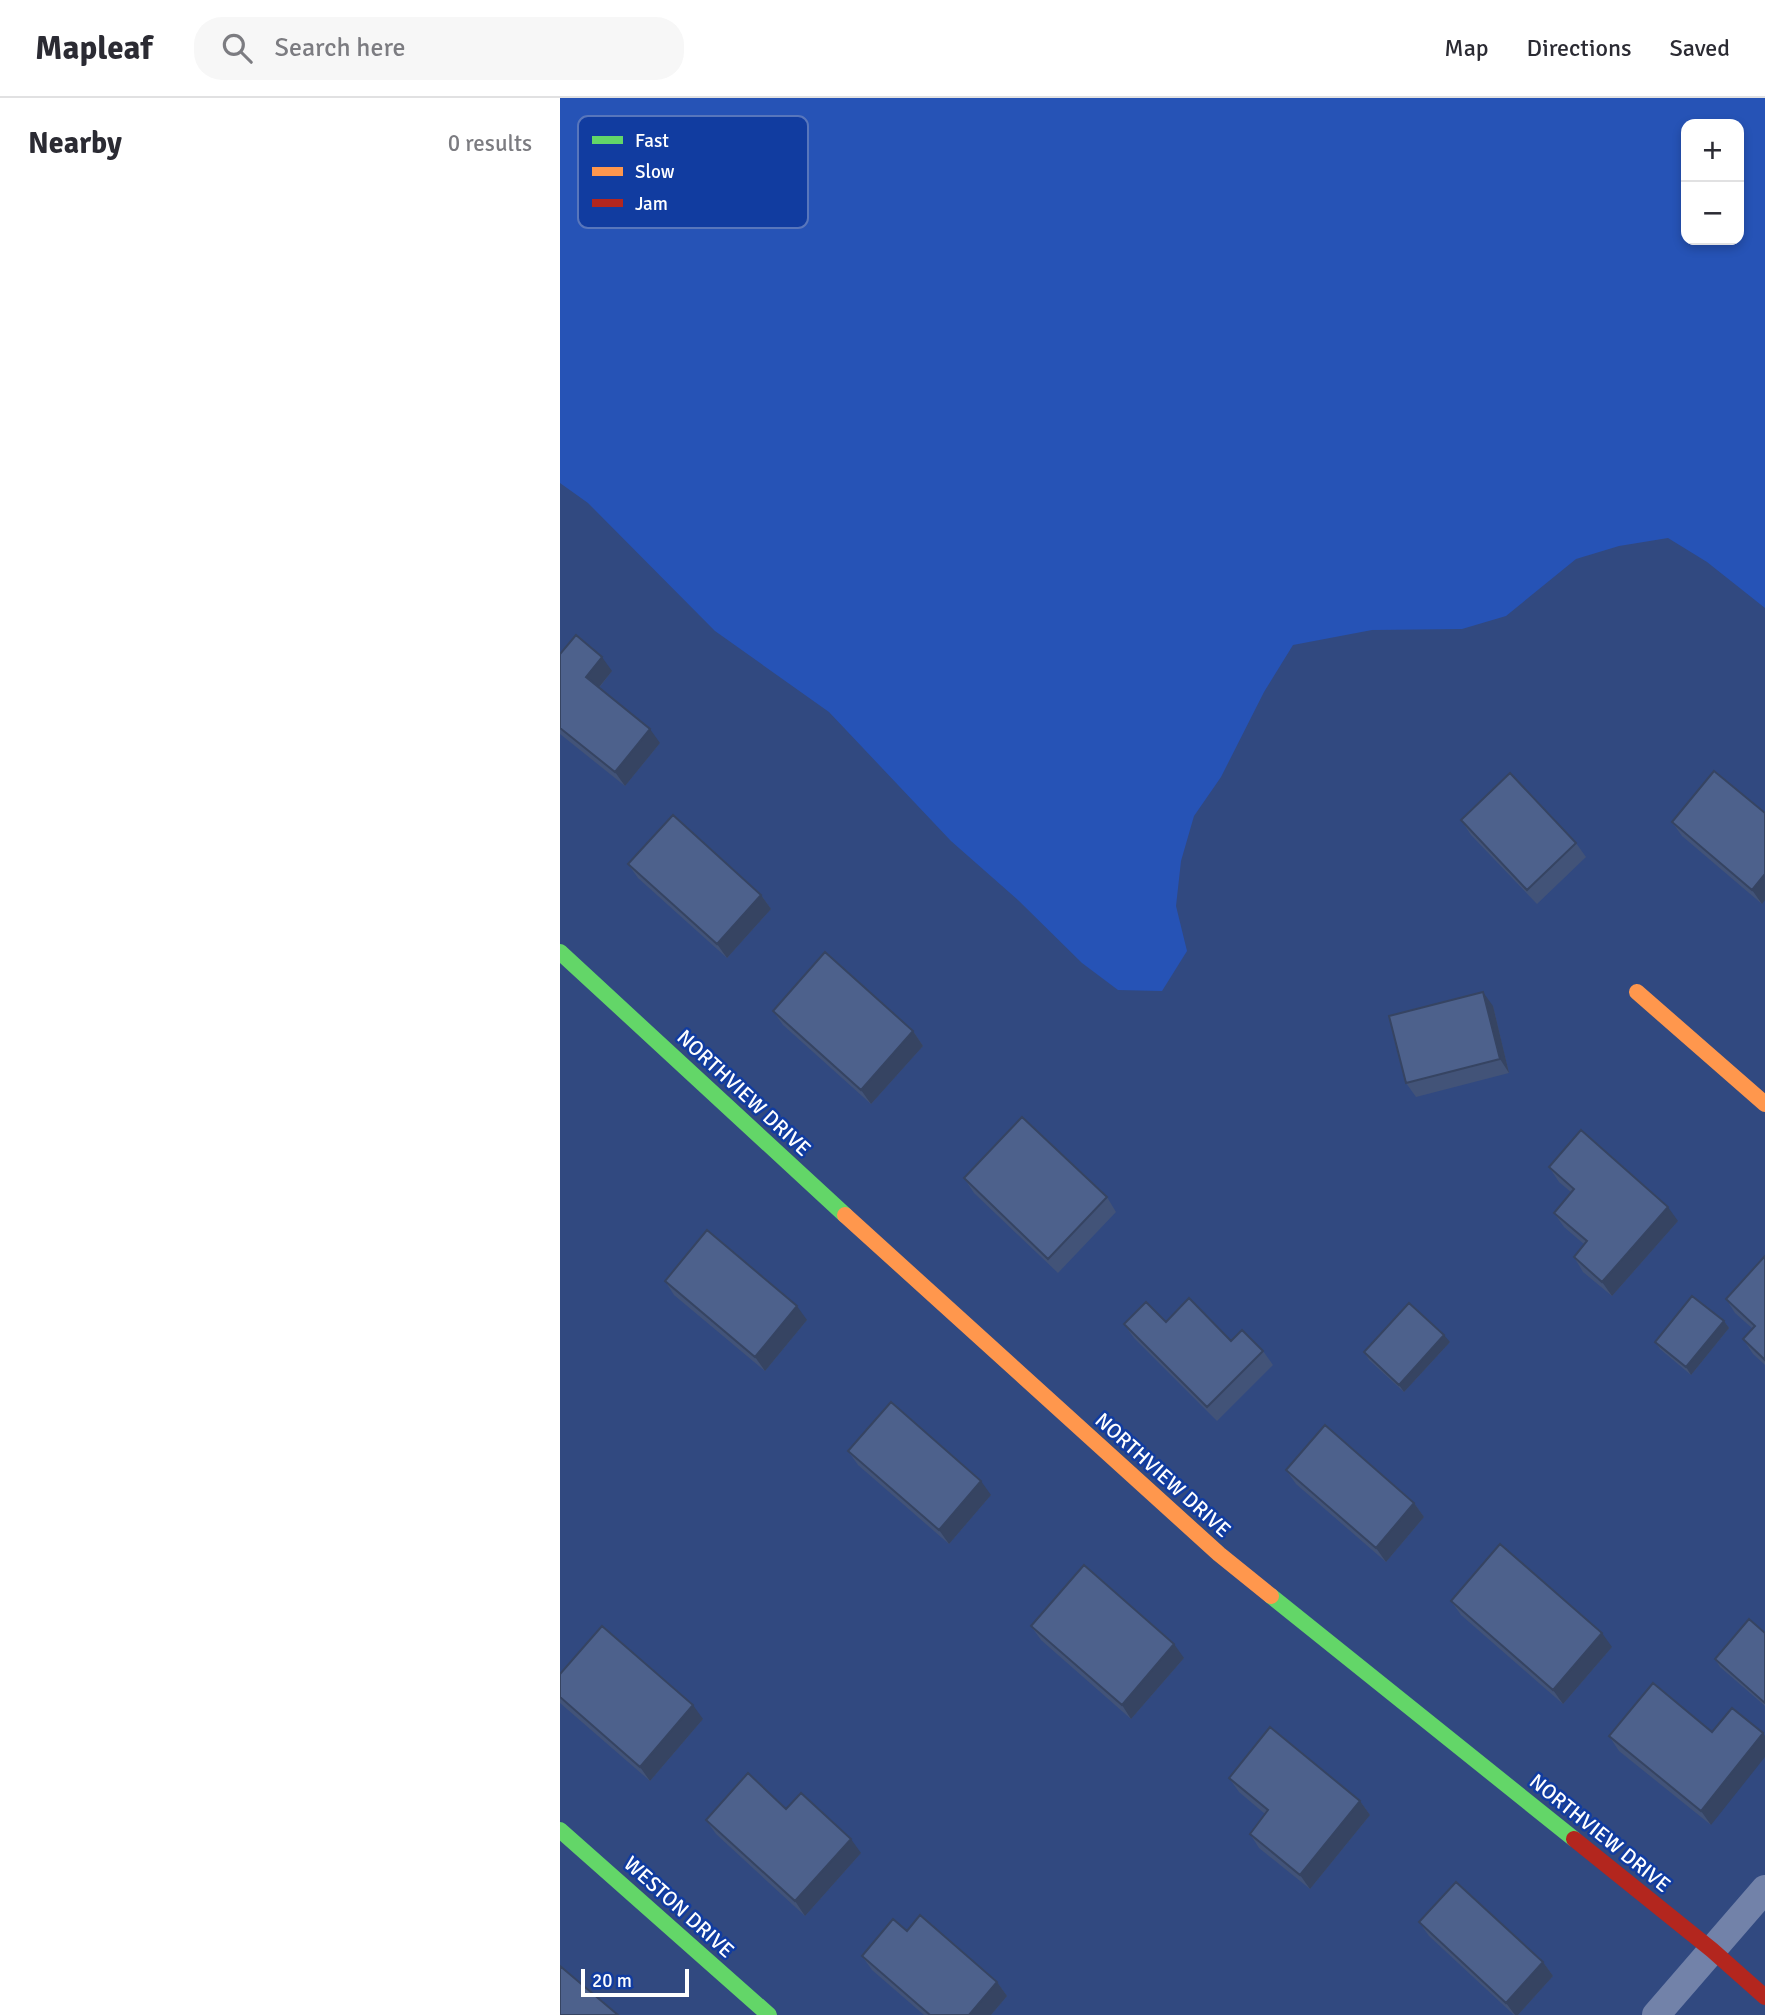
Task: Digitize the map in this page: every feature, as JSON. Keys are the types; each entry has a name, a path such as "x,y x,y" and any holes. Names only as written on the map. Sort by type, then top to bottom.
{"street":[{"name":"NORTHVIEW DRIVE","path":"560,951 820,1192 1219,1554 1712,1950 1765,1997"},
{"path":"1637,992 1765,1104"},
{"name":"WESTON DRIVE","path":"560,1830 769,2015"},
{"path":"1656,2015 1765,1889"}],"shaded area":[{"path":"560,98 1765,98 1765,608 1707,562 1668,538 1619,546 1576,559 1506,616 1462,629 1372,630 1293,645 1264,692 1221,777 1194,816 1181,861 1176,906 1187,951 1162,991 1118,990 1082,963 1019,901 951,841 829,712 715,631 588,503 560,483"}],"building":[{"path":"576,635 602,657 586,677 650,729 615,772 560,728 560,654"},
{"path":"1714,771 1765,813 1765,874 1752,890 1672,822"},
{"path":"1510,773 1576,843 1527,890 1461,820"},
{"path":"673,815 761,895 717,944 628,864"},
{"path":"825,952 913,1031 861,1090 773,1011"},
{"path":"1483,992 1500,1059 1406,1083 1389,1016"},
{"path":"1022,1117 1107,1197 1048,1259 964,1178"},
{"path":"1581,1130 1668,1207 1602,1282 1574,1257 1587,1241 1554,1213 1574,1189 1549,1167"},
{"path":"707,1230 797,1306 755,1357 665,1281"},
{"path":"1765,1256 1765,1360 1743,1339 1755,1326 1726,1299"},
{"path":"1692,1296 1724,1321 1686,1367 1655,1342"},
{"path":"1189,1298 1231,1341 1242,1330 1263,1351 1207,1407 1124,1324 1146,1302 1166,1322"},
{"path":"1409,1303 1444,1335 1399,1385 1364,1352"},
{"path":"891,1402 981,1481 939,1530 848,1451"},
{"path":"1325,1425 1414,1503 1376,1548 1286,1470"},
{"path":"1500,1544 1602,1633 1553,1690 1451,1601"},
{"path":"1084,1565 1174,1644 1122,1705 1031,1626"},
{"path":"1749,1619 1765,1633 1765,1703 1715,1659"},
{"path":"602,1626 693,1705 640,1767 560,1697 560,1674"},
{"path":"1653,1683 1712,1732 1732,1708 1763,1733 1701,1811 1609,1736"},
{"path":"1270,1727 1360,1801 1300,1875 1250,1834 1268,1810 1229,1778"},
{"path":"748,1773 786,1809 801,1793 851,1839 795,1901 706,1820"},
{"path":"1456,1882 1543,1962 1506,2003 1419,1922"},
{"path":"920,1915 997,1982 969,2015 930,2015 862,1956 893,1919 907,1931"},
{"path":"560,1966 618,2015 560,2015"}],"traffic: fast":[{"path":"560,952 845,1215"},
{"path":"1271,1596 1574,1839"},
{"path":"560,1830 769,2015"}],"traffic: slow":[{"path":"1637,992 1765,1104"},
{"path":"845,1215 1219,1554 1271,1596"}],"traffic: jam":[{"path":"1574,1839 1712,1950 1765,1997"}]}
